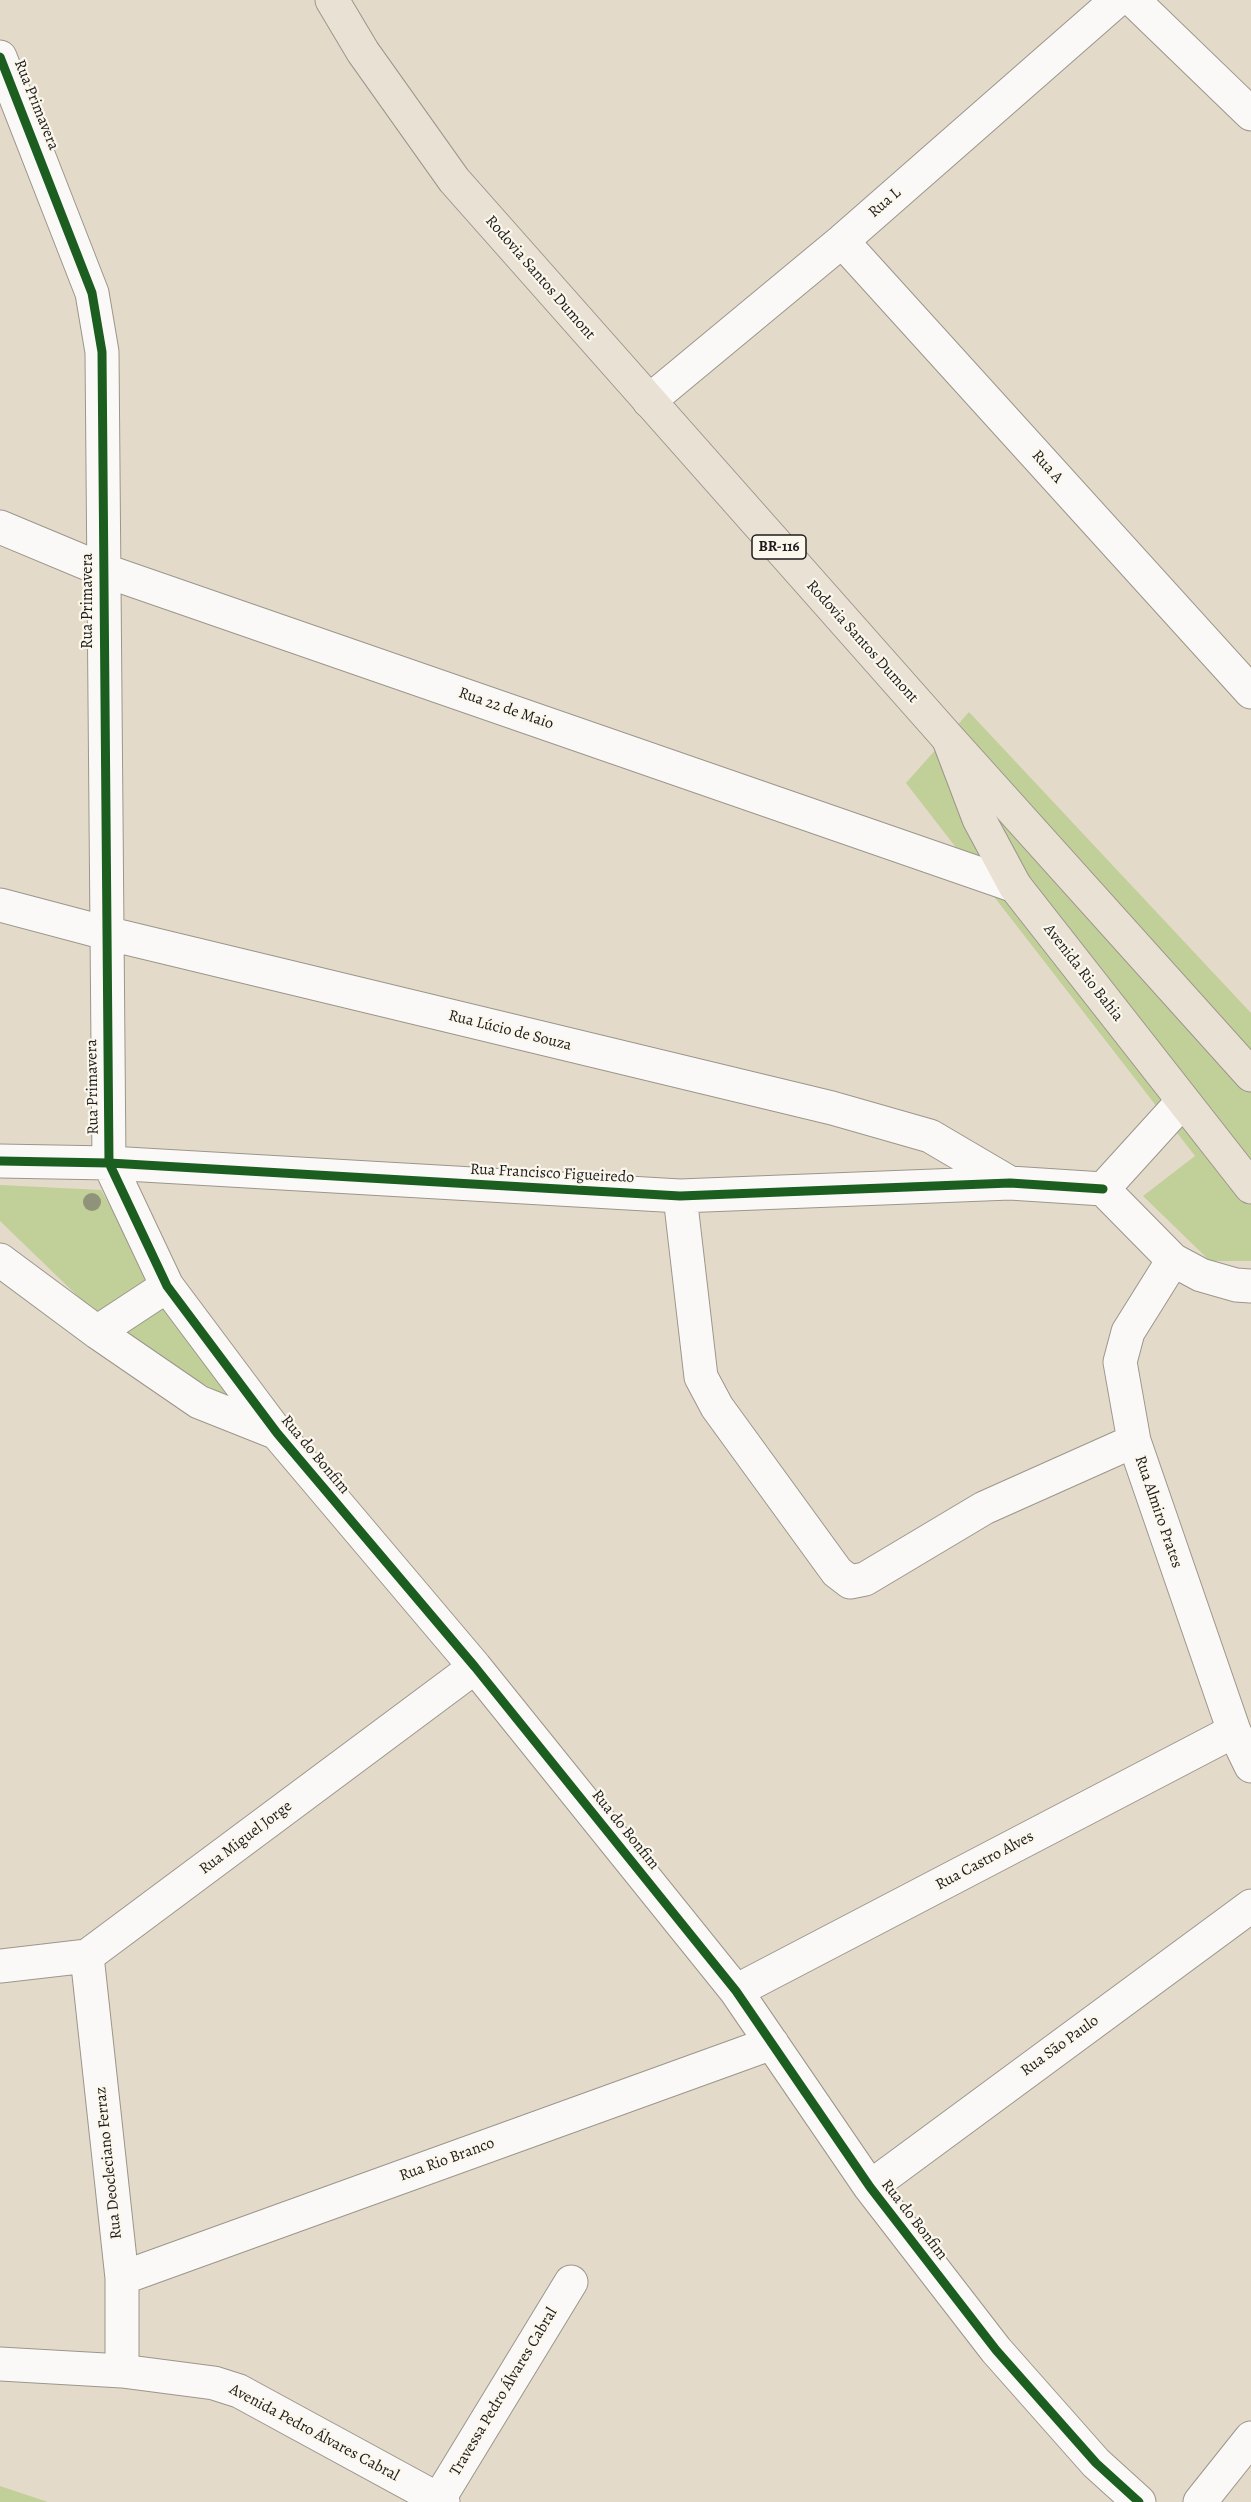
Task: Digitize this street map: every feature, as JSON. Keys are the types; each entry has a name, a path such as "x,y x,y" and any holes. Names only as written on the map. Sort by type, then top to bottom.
{"main road":[{"name":"Rodovia Santos Dumont","path":"332,0 363,52 454,180 948,738 1251,1075"},
{"name":"Avenida Rio Bahia","path":"948,738 979,819 1015,886 1182,1102 1251,1187"}],"street":[{"name":"Rua L","path":"649,401 842,241 1117,0"},
{"path":"1133,0 1251,114"},
{"name":"Rua Primavera","path":"0,57 92,293 102,352 109,1163"},
{"name":"Rua A","path":"842,241 1251,692"},
{"name":"Rua 22 de Maio","path":"0,526 103,570 1015,886"},
{"name":"Rua Lúcio de Souza","path":"0,905 106,933 832,1108 930,1136 1010,1183"},
{"path":"1182,1102 1103,1189 1173,1260 1201,1275 1243,1285"},
{"name":"Rua Francisco Figueiredo","path":"0,1161 109,1163 680,1196 1010,1183 1103,1189"},
{"name":"Rua do Bonfim","path":"109,1163 167,1286 277,1433 475,1667 736,1991 870,2187 996,2350 1096,2463 1138,2502"},
{"path":"680,1196 701,1377 717,1407 837,1572 850,1582 865,1579 984,1508 1134,1441"},
{"name":"Rua do Bonfim","path":"0,1260 97,1332 199,1402 277,1433"},
{"name":"Rua Almiro Prates","path":"1173,1260 1128,1332 1120,1362 1134,1441 1234,1731 1251,1766"},
{"path":"97,1332 167,1286"},
{"name":"Rua Miguel Jorge","path":"87,1956 475,1667"},
{"name":"Rua Castro Alves","path":"736,1991 1234,1731"},
{"name":"Rua São Paulo","path":"870,2187 1251,1906"},
{"path":"0,1966 87,1956"},
{"name":"Rua Deocleciano Ferraz","path":"87,1956 122,2278 122,2371"},
{"name":"Rua Rio Branco","path":"122,2278 772,2043"},
{"name":"Travessa Pedro Álvares Cabral","path":"439,2501 570,2282"},
{"name":"Avenida Pedro Álvares Cabral","path":"0,2364 122,2371 214,2383 239,2391 439,2501"},
{"path":"1203,2501 1251,2438"}],"green space":[{"path":"969,712 1251,1013 1251,1261 1210,1261 1143,1196 1195,1156 906,783"},
{"path":"0,1185 101,1190 170,1311 229,1398 120,1337 0,1221"},
{"path":"0,2486 48,2502 0,2502"}],"cycle path":[{"path":"0,57 92,293 102,352 109,1163 167,1286 277,1433 475,1667 736,1991 870,2187 996,2350 1096,2463 1139,2502"},
{"path":"0,1161 109,1163 680,1196 1010,1183 1103,1189"}]}
